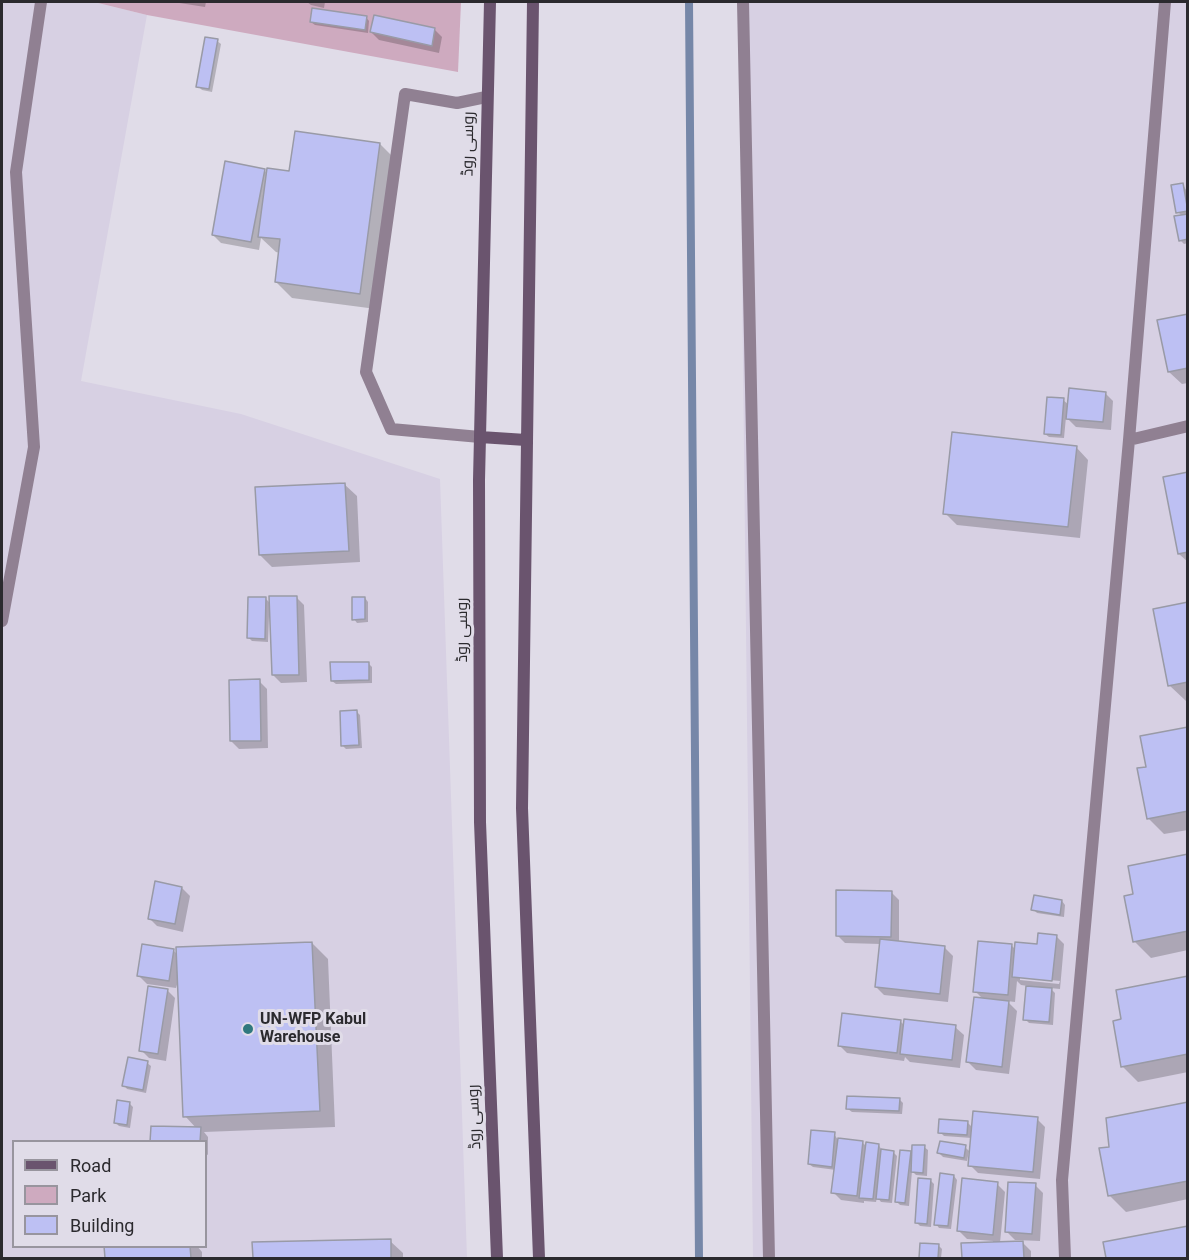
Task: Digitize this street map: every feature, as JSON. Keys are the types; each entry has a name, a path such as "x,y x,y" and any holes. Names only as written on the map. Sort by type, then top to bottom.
{"main road":[{"name":"روسی روڈ","path":"489,2 480,437 480,822 497,1258"},
{"path":"533,2 522,808 539,1258"},
{"path":"480,437 526,440"}],"lane":[{"path":"2,621 34,447 16,172 41,2"},
{"path":"743,2 769,1258"},
{"path":"1065,1258 1062,1180 1129,440 1165,2"},
{"path":"480,437 391,429 366,372 405,94 457,103 486,97"},
{"path":"1129,440 1188,426"}],"shaded area":[{"path":"2,2 94,2 147,15 81,381 241,414 440,479 467,1258 2,1258"},
{"path":"739,2 1187,2 1187,1258 753,1258"}],"green space":[{"path":"94,2 461,2 458,72 147,15"}],"building":[{"path":"312,8 367,16 365,30 310,22"},
{"path":"374,15 435,28 432,46 370,32"},
{"path":"205,37 218,39 209,89 196,87"},
{"path":"295,131 380,143 360,294 275,282 280,239 258,237 267,168 289,171"},
{"path":"225,161 265,169 251,242 212,235"},
{"path":"1183,183 1188,211 1176,213 1171,185"},
{"path":"1188,214 1188,239 1179,241 1174,216"},
{"path":"1188,314 1188,368 1168,372 1157,320"},
{"path":"1069,388 1106,392 1103,422 1066,419"},
{"path":"1047,397 1064,398 1061,435 1044,434"},
{"path":"952,432 1077,446 1068,527 943,514"},
{"path":"1188,472 1188,552 1178,554 1163,477"},
{"path":"345,483 349,551 259,555 255,487"},
{"path":"269,596 297,596 299,675 272,675"},
{"path":"248,597 266,597 265,639 247,638"},
{"path":"352,597 365,597 365,619 352,620"},
{"path":"1188,602 1188,682 1168,686 1153,609"},
{"path":"330,662 369,662 369,680 331,681"},
{"path":"260,679 261,741 230,741 229,680"},
{"path":"357,710 359,745 341,746 340,711"},
{"path":"1188,727 1188,811 1147,819 1137,768 1146,767 1140,736"},
{"path":"1188,854 1188,931 1133,942 1124,896 1133,894 1128,866"},
{"path":"155,881 182,887 175,924 148,919"},
{"path":"836,890 892,891 891,937 836,936"},
{"path":"1034,895 1062,900 1060,915 1031,910"},
{"path":"1038,933 1057,935 1052,981 1012,977 1015,942 1037,944"},
{"path":"880,939 945,946 940,994 875,987"},
{"path":"978,941 1012,944 1008,995 973,992"},
{"name":"UN-WFP Kabul Warehouse","path":"312,942 320,1111 183,1117 176,947"},
{"path":"142,944 174,949 169,981 137,976"},
{"path":"1188,976 1188,1054 1121,1067 1113,1021 1121,1019 1116,990"},
{"path":"148,986 168,989 158,1054 139,1051"},
{"path":"1026,986 1052,988 1049,1022 1023,1020"},
{"path":"974,997 1009,1001 1002,1067 966,1062"},
{"path":"842,1013 901,1020 897,1053 838,1046"},
{"path":"904,1019 956,1025 952,1060 900,1054"},
{"path":"128,1057 148,1061 143,1090 122,1086"},
{"path":"847,1096 900,1098 899,1111 846,1109"},
{"path":"117,1100 130,1102 127,1125 114,1123"},
{"path":"1188,1102 1188,1181 1108,1196 1099,1148 1109,1147 1106,1118"},
{"path":"973,1111 1038,1117 1033,1172 968,1166"},
{"path":"939,1119 968,1121 967,1135 938,1133"},
{"path":"151,1126 201,1127 200,1140 150,1140"},
{"path":"811,1130 835,1132 832,1167 808,1164"},
{"path":"838,1138 863,1141 857,1196 831,1193"},
{"path":"940,1141 966,1145 964,1158 937,1153"},
{"path":"866,1142 879,1144 873,1199 859,1198"},
{"path":"912,1145 925,1145 923,1173 911,1172"},
{"path":"881,1149 894,1151 889,1200 876,1199"},
{"path":"900,1150 911,1151 905,1203 895,1202"},
{"path":"940,1173 954,1175 948,1226 934,1225"},
{"path":"918,1178 931,1179 927,1224 915,1223"},
{"path":"962,1178 998,1182 993,1235 957,1231"},
{"path":"1008,1182 1036,1183 1032,1234 1005,1232"},
{"path":"1188,1226 1188,1258 1106,1258 1103,1242"},
{"path":"391,1239 391,1258 253,1258 252,1242"},
{"path":"1023,1241 1024,1258 962,1258 961,1243"},
{"path":"920,1243 939,1244 938,1258 919,1258"},
{"path":"104,1248 190,1248 191,1258 105,1258"}],"waterway":[{"path":"689,2 699,1258"}],"place":[{"name":"UN-WFP Kabul Warehouse","path":"248,1029"}]}
